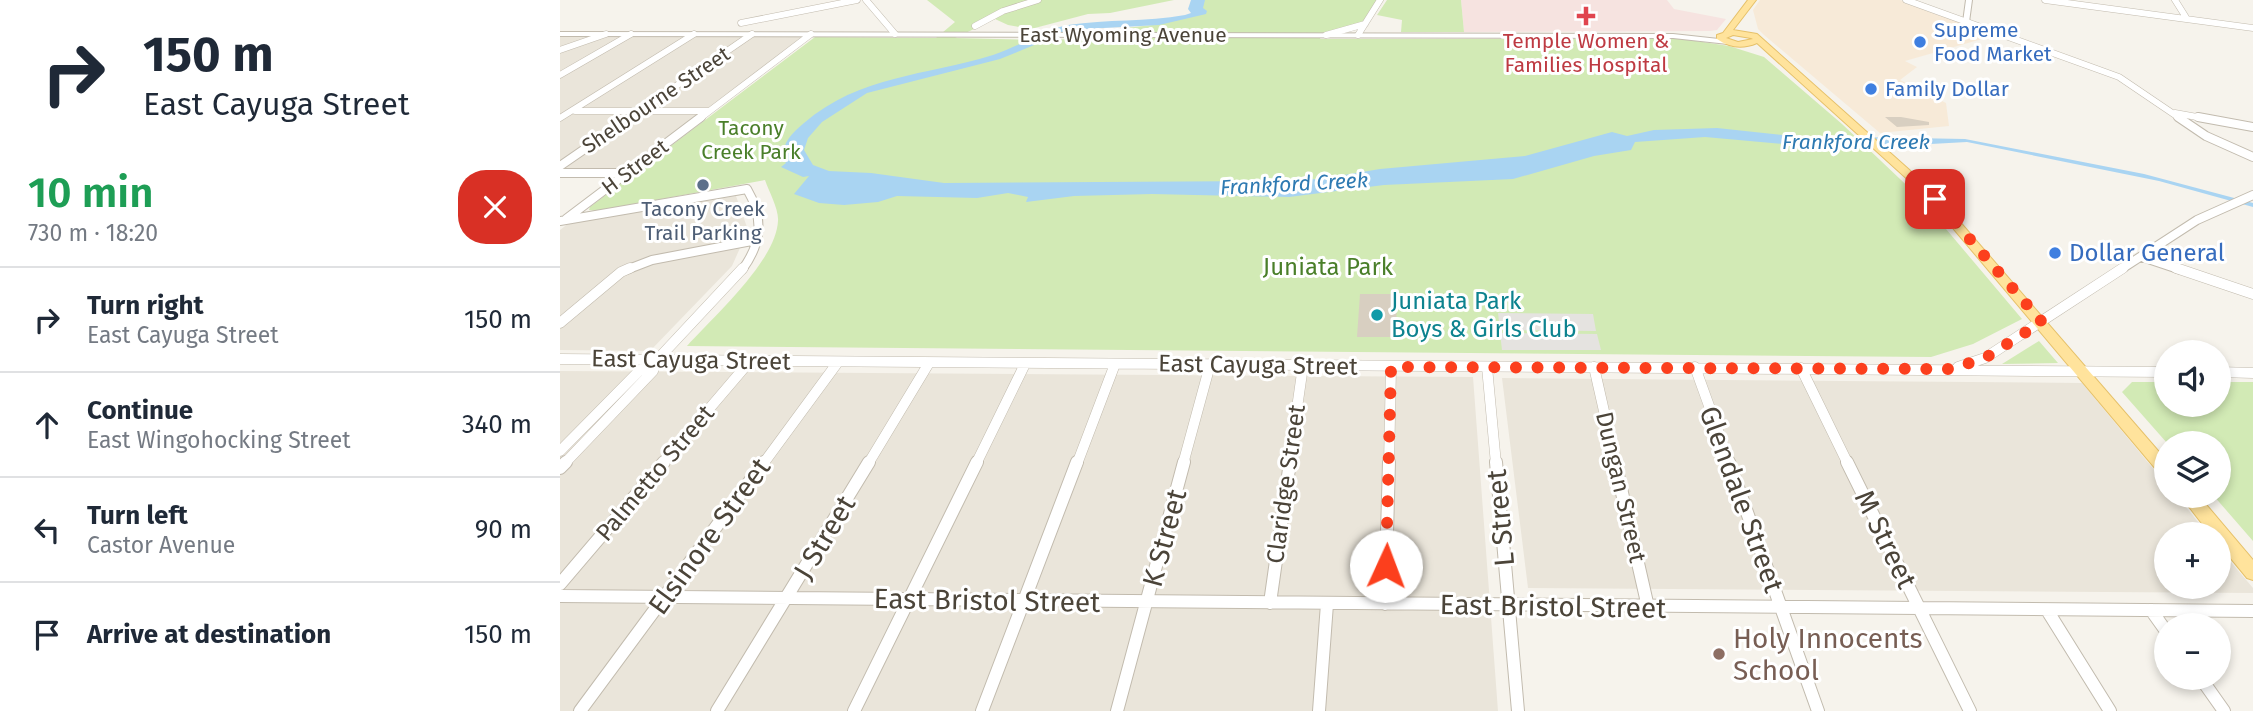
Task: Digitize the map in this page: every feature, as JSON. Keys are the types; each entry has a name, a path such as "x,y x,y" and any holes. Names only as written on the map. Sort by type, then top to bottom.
{"main road":[{"path":"1752,0 1745,15 1738,16 1720,37 1728,43 1740,44 1775,57"},
{"path":"1725,33 1754,34 1775,57 1930,194 2154,456"},
{"path":"1740,44 1754,34"},
{"path":"2199,508 2253,573"}],"street":[{"path":"741,23 857,0"},
{"path":"866,0 895,34"},
{"path":"975,26 1003,11 1038,0"},
{"path":"1359,35 1380,0"},
{"path":"1906,0 2119,77 2208,137 2253,157"},
{"path":"1966,22 1969,0"},
{"path":"2045,0 2253,28"},
{"path":"2111,0 2116,10"},
{"path":"2175,0 2187,19"},
{"path":"1326,35 1366,24"},
{"name":"East Wyoming Avenue","path":"560,34 1686,36 1725,33"},
{"path":"560,50 606,34"},
{"path":"560,75 631,34"},
{"path":"560,118 694,34"},
{"name":"Shelbourne Street","path":"560,166 752,34"},
{"name":"H Street","path":"562,222 811,34"},
{"name":"East Wyoming Avenue","path":"1686,36 1728,43"},
{"path":"560,111 709,111"},
{"path":"2171,112 2253,127"},
{"path":"560,173 627,173"},
{"path":"560,451 639,371 657,360 736,278 752,255 760,221 757,206 747,189 562,222"},
{"path":"1950,369 1985,358 2197,220 2251,196"},
{"path":"560,323 621,272 652,260 757,240"},
{"path":"2142,257 2253,294"},
{"name":"East Cayuga Street","path":"560,359 2154,372"},
{"path":"560,468 653,371 657,360"},
{"name":"Palmetto Street","path":"560,584 750,361"},
{"name":"Elsinore Street","path":"580,711 838,362"},
{"name":"J Street","path":"717,711 929,363"},
{"path":"854,711 1025,364"},
{"path":"982,711 1115,364"},
{"name":"K Street","path":"1117,711 1210,365"},
{"name":"Claridge Street","path":"1270,603 1303,366"},
{"path":"1385,604 1391,367"},
{"name":"L Street","path":"1487,367 1518,711"},
{"name":"Dungan Street","path":"1594,367 1648,607"},
{"name":"Glendale Street","path":"1695,367 1818,711"},
{"name":"M Street","path":"1801,368 1970,711"},
{"path":"2231,372 2253,373"},
{"name":"East Bristol Street","path":"560,596 2253,611"},
{"path":"1319,711 1328,604"},
{"path":"2048,610 2110,711"},
{"path":"2151,610 2154,614"},
{"path":"2209,690 2224,711"}],"shaded area":[{"name":"Temple Women & Families Hospital","path":"1461,0 1667,0 1674,9 1726,19 1717,30 1710,31 1464,32"},
{"path":"1760,0 1900,0 1996,35 1905,61 1917,67 1900,80 1946,103 1949,126 1880,133 1758,29 1753,10"},
{"path":"560,37 804,37 625,170 560,170"},
{"path":"736,196 748,230 732,266 650,351 560,350 560,230 569,223"},
{"path":"1498,313 1593,314 1596,331 1500,330"},
{"path":"1500,333 1597,334 1601,350 1502,350"},
{"path":"560,371 1473,377 1498,711 560,711"},
{"path":"1502,378 2082,383 2154,470 2154,508 2187,508 2198,522 2154,522 2154,592 1528,588"},
{"path":"2231,562 2253,588 2253,593 2231,593"}],"green space":[{"path":"927,0 1174,0 1110,13 1088,14 1031,29 1008,25 995,19 955,38 1117,38 1126,28 1152,25 1198,13 1197,0 1378,0 1361,24 1322,33 1320,39 1683,39 1729,46 1764,57 1842,124 1919,197 2022,319 1973,344 1931,357 687,346 742,287 767,253 775,237 778,216 765,180 596,211 589,210 590,207 815,37 936,38 955,22"},
{"path":"1387,0 1461,0 1464,32 1401,32 1402,20 1377,15"},
{"path":"2039,341 2058,363 2002,364"},
{"path":"2132,382 2154,382 2154,417 2231,417 2231,382 2253,382 2253,541 2224,508 2231,508 2231,431 2156,431 2122,392"}],"water":[{"name":"Frankford Creek","path":"1191,0 1205,0 1203,8 1207,11 1206,14 1159,25 1085,29 1044,41 1000,59 867,93 822,122 808,138 804,150 813,165 829,171 871,173 944,183 1266,181 1320,179 1380,169 1525,156 1612,132 1627,136 1654,130 1717,128 1828,140 1857,137 1965,139 2144,174 2253,203 2253,207 2159,181 1967,142 1840,149 1705,137 1635,142 1631,150 1594,156 1513,179 1384,185 1289,197 1152,194 1074,196 1026,202 1028,197 1008,193 977,198 897,196 878,202 844,205 819,203 794,194 809,176 803,177 781,167 786,163 782,158 786,142 804,123 825,107 870,86 993,55 1068,25 1185,15 1191,13 1188,9"}],"building":[{"path":"1885,117 1929,122 1929,125 1897,127"},
{"name":"Juniata Park Boys & Girls Club","path":"1360,294 1397,294 1396,337 1357,337"}],"place":[{"name":"Temple Women & Families Hospital","path":"1586,16"},
{"name":"Supreme Food Market","path":"1920,42"},
{"name":"Family Dollar","path":"1871,89"},
{"name":"Tacony Creek Trail Parking","path":"703,185"},
{"name":"Dollar General","path":"2055,253"},
{"name":"Juniata Park Boys & Girls Club","path":"1377,315"},
{"name":"Holy Innocents School","path":"1719,654"}],"route":[{"path":"1386,566 1391,367 1950,369 1985,358 2042,322 1935,199"}],"park label":[{"name":"Tacony Creek Park","path":"751,140"},
{"name":"Juniata Park","path":"1328,267"}]}
